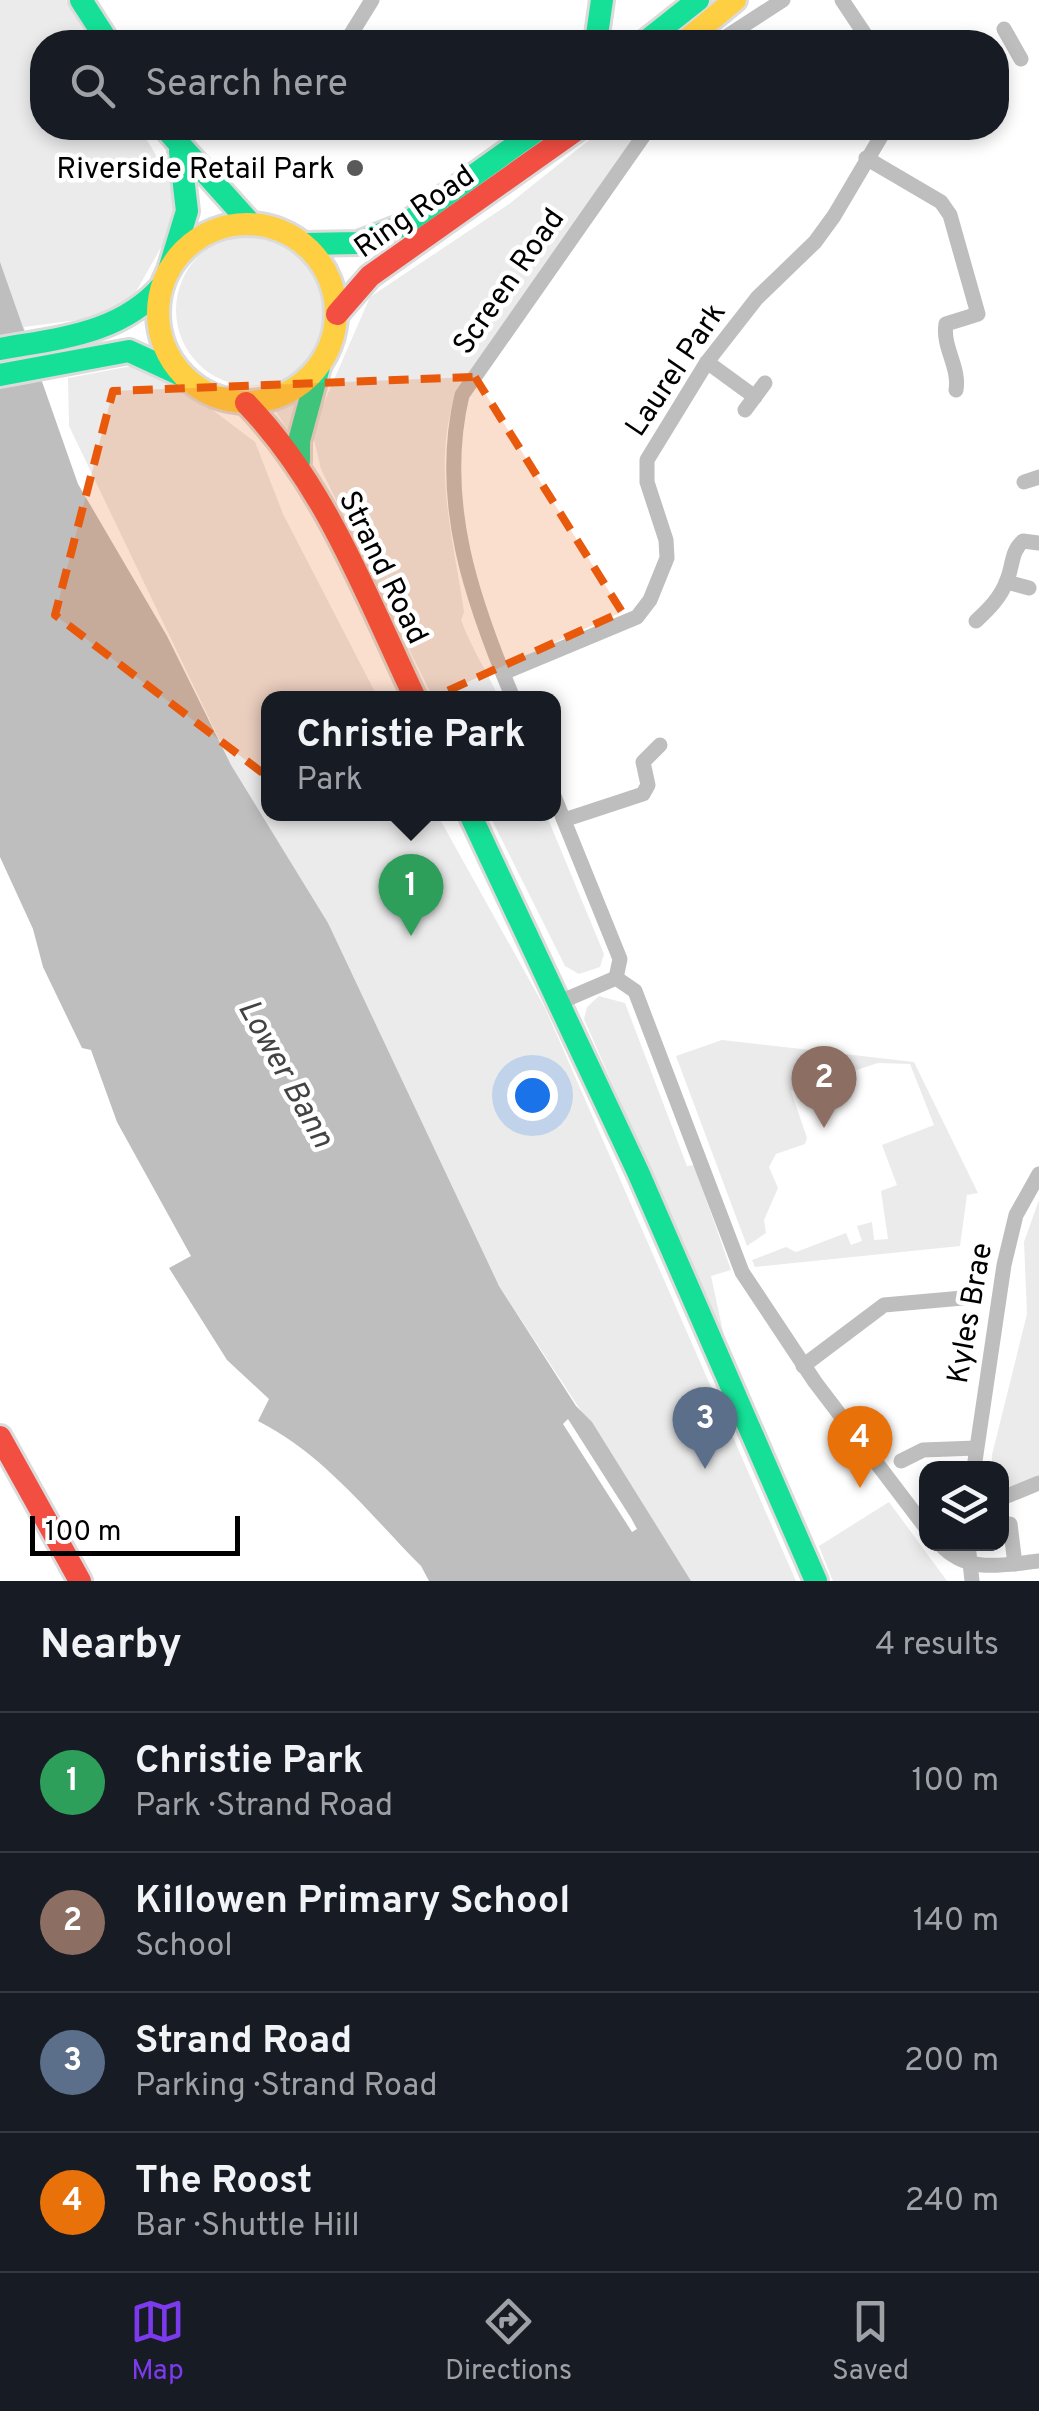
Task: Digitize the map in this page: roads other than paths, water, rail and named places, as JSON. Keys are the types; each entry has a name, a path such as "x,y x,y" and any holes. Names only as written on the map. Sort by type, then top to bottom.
{"main road":[{"path":"81,0 100,30"},
{"path":"598,30 602,0"},
{"path":"661,30 698,0"},
{"path":"699,30 735,0"},
{"path":"173,140 191,197 189,222 165,278 160,334 184,376"},
{"path":"175,140 251,224"},
{"path":"458,190 507,140"},
{"name":"Ring Road","path":"304,244 360,243 382,234 458,190 524,140"},
{"name":"Ring Road","path":"337,314 370,276 562,140"},
{"path":"0,349 95,330 147,307 192,242 210,232 251,224 280,230 304,244 322,264 333,288 337,314 299,441 299,461"},
{"path":"0,375 129,351 184,376 223,400 246,403 274,399 299,386 319,367"},
{"name":"Strand Road","path":"246,403 270,424 299,461 411,691"},
{"path":"473,821 560,1002 816,1581"},
{"path":"0,1436 80,1581"}],"street":[{"path":"353,30 372,0"},
{"path":"737,30 783,0"},
{"path":"842,0 862,30"},
{"path":"1009,38 1021,59"},
{"name":"Screen Road","path":"502,673 478,610 460,540 452,436 462,394 641,140"},
{"name":"Laurel Park","path":"502,673 637,617 650,600 667,558 647,482 647,460 708,362 756,298 815,242 878,140"},
{"path":"866,158 941,202 950,215 978,314 946,324 944,335 958,379 956,390"},
{"path":"708,362 750,403 765,383"},
{"path":"976,620 993,606 1007,582 1016,547 1023,541 1039,542"},
{"path":"1007,582 1029,588"},
{"path":"502,673 510,691"},
{"path":"564,820 644,794 648,785 643,762 660,746"},
{"path":"561,813 620,959 616,978"},
{"path":"560,1002 616,978"},
{"path":"616,978 634,991 742,1272 803,1366 919,1519"},
{"name":"Kyles Brae","path":"975,1461 1012,1232 1039,1174"},
{"path":"803,1366 884,1304 974,1297"},
{"path":"901,1461 923,1450 976,1448"},
{"path":"1009,1495 1039,1482"},
{"path":"1010,1524 1014,1564"},
{"path":"946,1551 970,1573 1039,1562"}],"water":[{"name":"Lower Bann","path":"0,262 78,484 167,636 231,765 261,814 261,821 265,821 328,923 499,1286 576,1406 592,1422 691,1581 429,1581 421,1566 325,1468 258,1421 269,1399 227,1360 169,1268 191,1256 117,1122 91,1050 82,1048 43,967 33,929 0,857"}],"place":[{"name":"Riverside Retail Park","path":"355,168"},
{"name":"Christie Park","path":"411,936"},
{"name":"Killowen Primary School","path":"824,1128"},
{"name":"Strand Road","path":"705,1469"},
{"name":"The Roost","path":"860,1488"}]}
